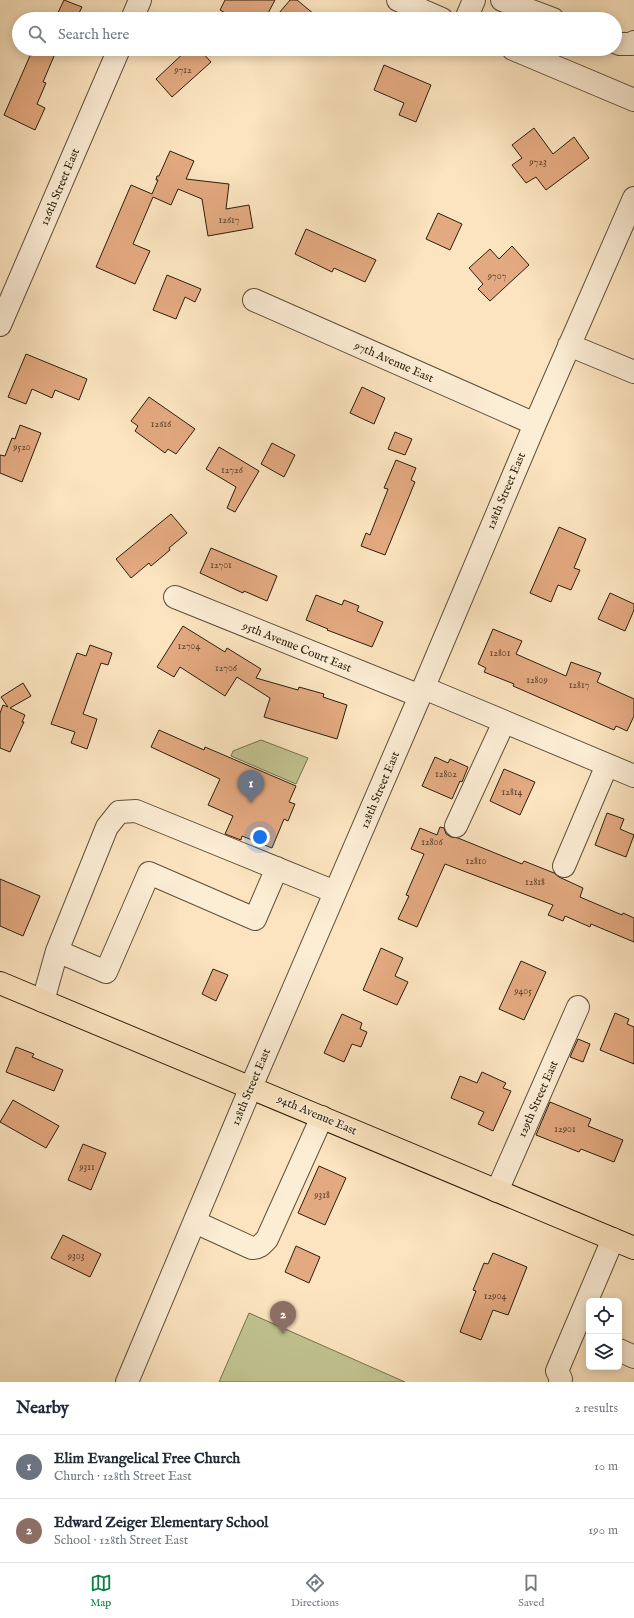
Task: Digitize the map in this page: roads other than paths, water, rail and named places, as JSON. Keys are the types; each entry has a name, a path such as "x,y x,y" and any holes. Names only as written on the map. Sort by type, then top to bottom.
{"main road":[{"name":"94th Avenue East","path":"0,983 634,1248"}],"street":[{"path":"135,12 140,0"},
{"path":"398,0 426,12"},
{"path":"469,12 474,0"},
{"path":"502,0 535,12"},
{"path":"622,43 632,44 634,42"},
{"name":"126th Street East","path":"0,325 116,56"},
{"path":"530,56 634,100"},
{"name":"128th Street East","path":"127,1382 250,1088 422,692 535,424 634,198"},
{"name":"97th Avenue East","path":"254,300 535,424"},
{"path":"570,345 634,372"},
{"name":"95th Avenue Court East","path":"175,597 504,722 634,776"},
{"path":"456,826 504,722"},
{"path":"564,866 607,765"},
{"path":"43,1001 57,951 107,827 118,812 136,811 335,892"},
{"path":"57,951 106,972 149,873 255,919 276,868"},
{"name":"129th Street East","path":"497,1191 578,1007"},
{"path":"195,1222 252,1248 261,1246 267,1239 322,1117"},
{"path":"563,1381 557,1371 581,1335 613,1239"},
{"path":"622,1351 634,1357"}],"place":[{"name":"Elim Evangelical Free Church","path":"251,803"},
{"name":"Edward Zeiger Elementary School","path":"283,1334"}]}
